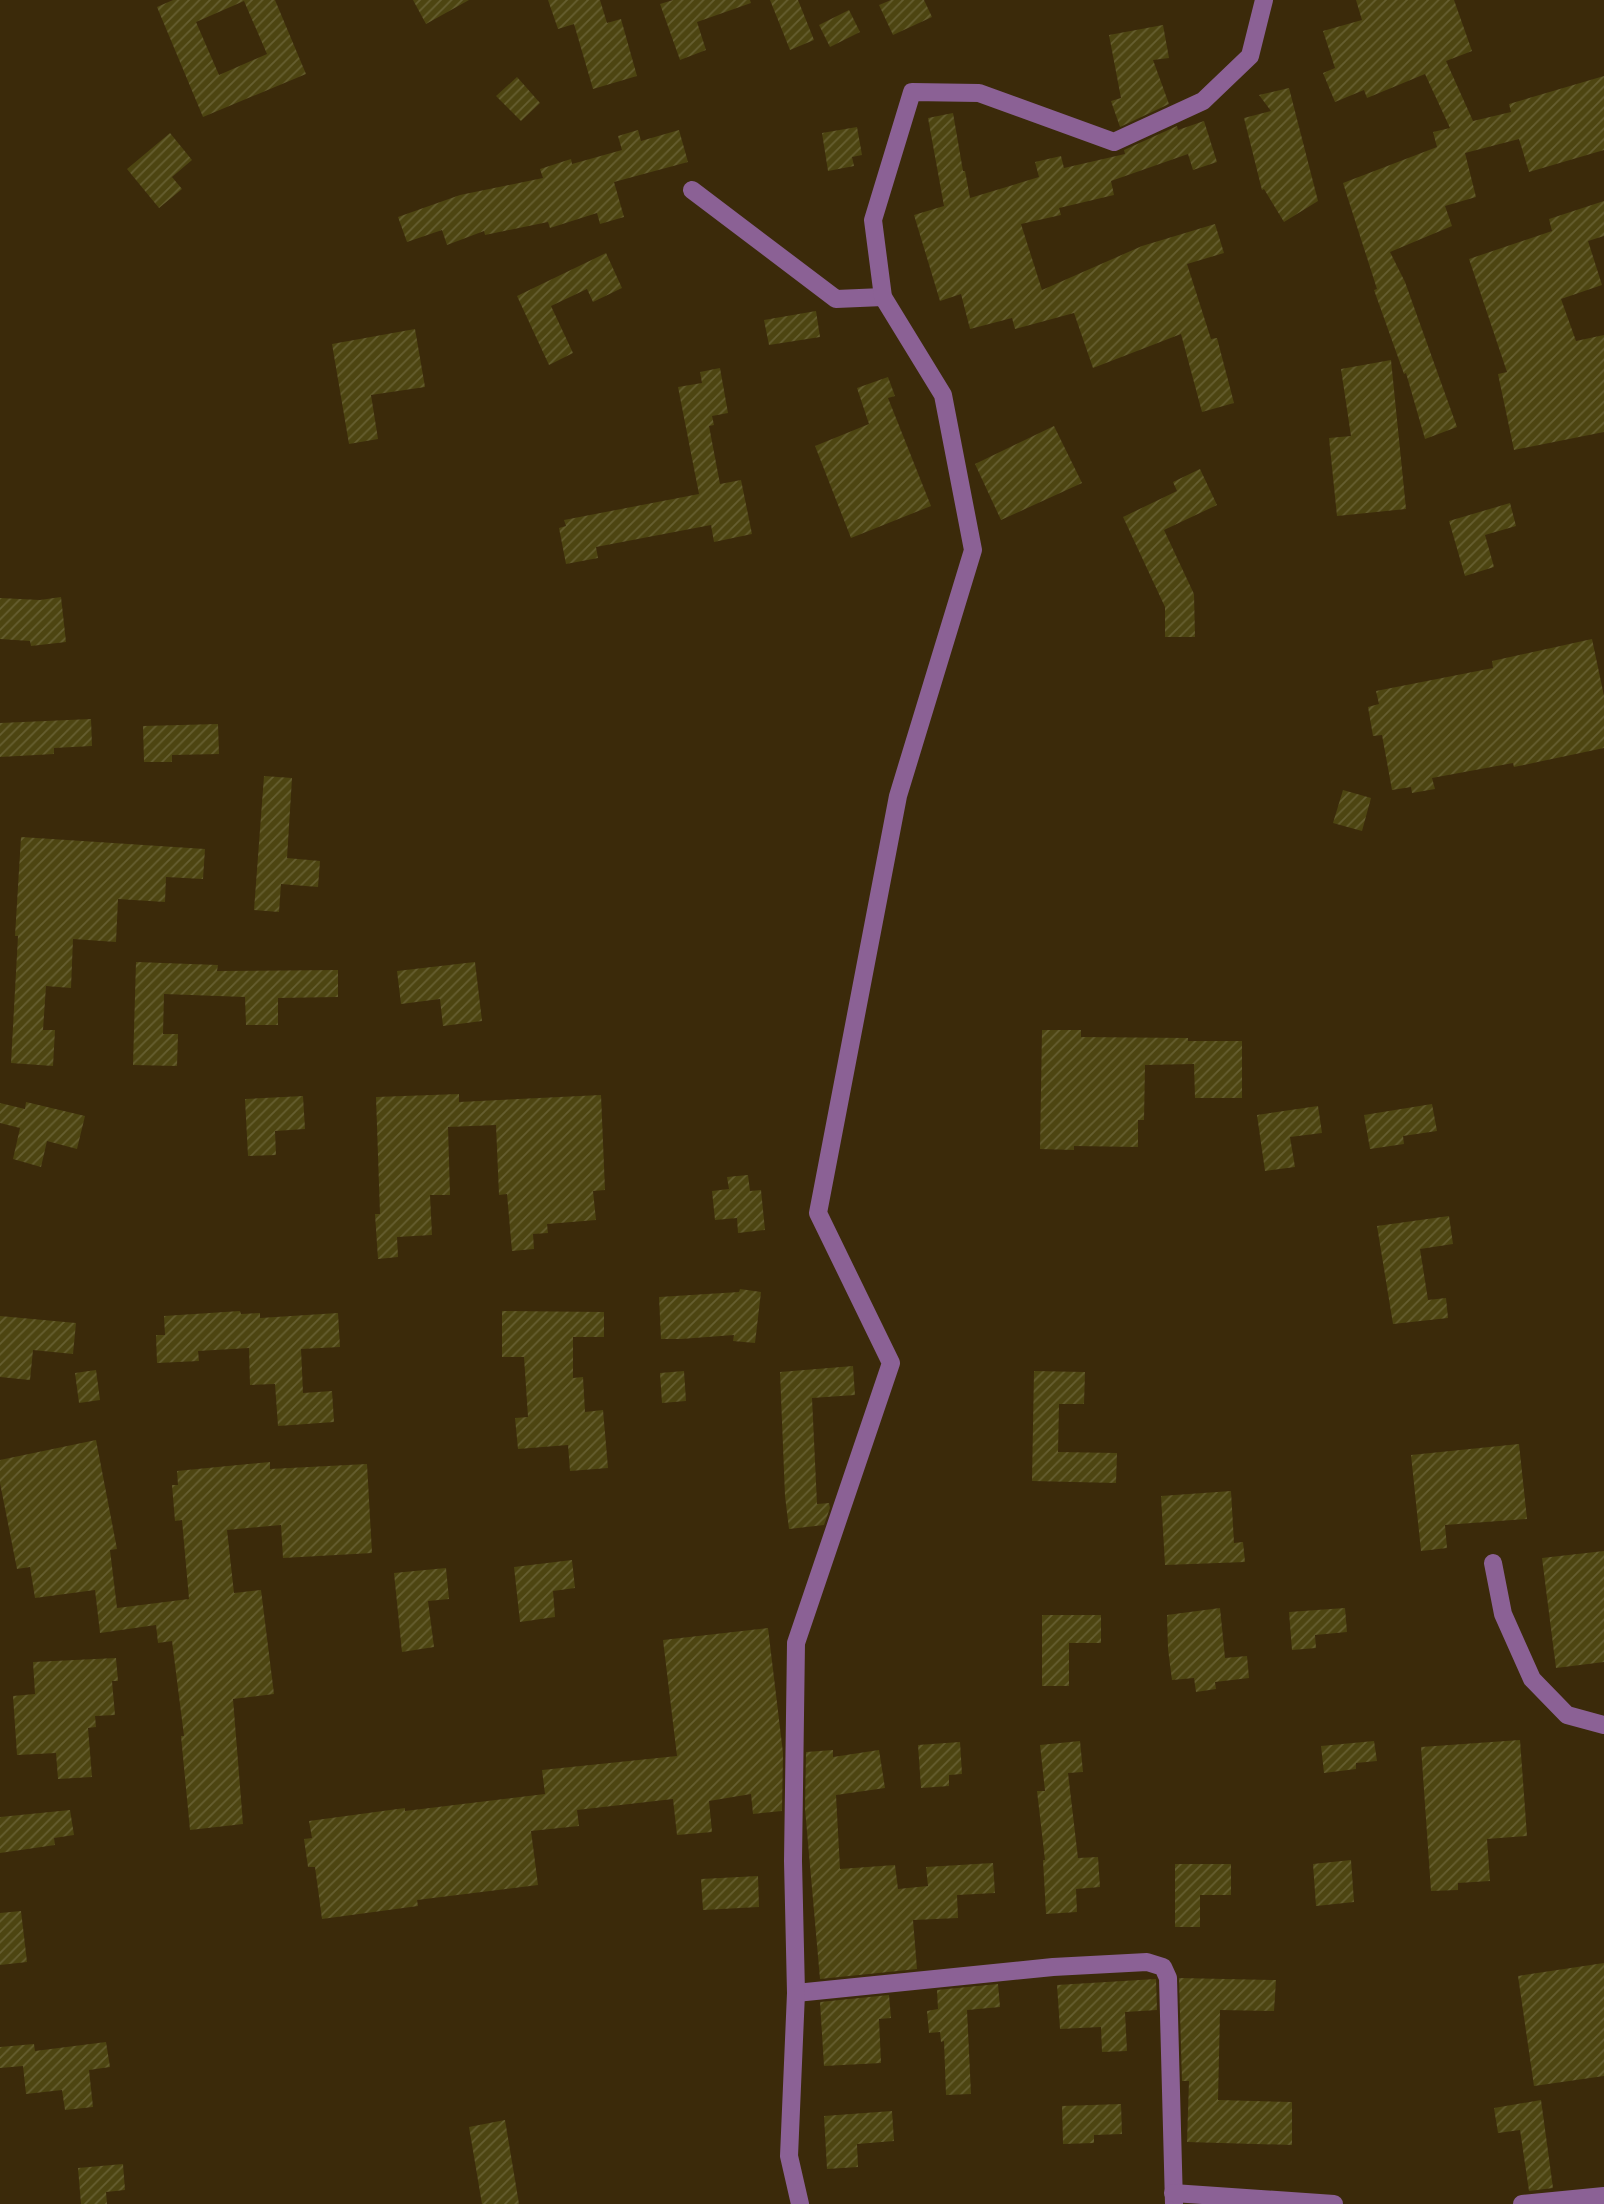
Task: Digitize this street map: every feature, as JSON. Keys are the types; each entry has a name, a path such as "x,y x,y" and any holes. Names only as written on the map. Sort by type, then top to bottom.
{"street":[{"path":"800,2204 789,2156 796,1993 793,1861 796,1643 891,1363 818,1213 898,796 973,550 943,395 883,297 873,220 912,92 979,93 1114,142 1203,101 1250,56 1264,0"},
{"path":"692,190 836,299 883,297"},
{"path":"1493,1563 1503,1614 1532,1679 1567,1714 1604,1725"},
{"path":"796,1993 1053,1966 1147,1962 1163,1966 1168,1978 1173,2199 1334,2204"},
{"path":"1522,2204 1604,2196"}],"building":[{"path":"173,0 275,0 306,74 203,117 157,7","holes":["244,1 267,54 219,75 196,22"]},
{"path":"413,0 469,0 426,24"},
{"path":"548,0 600,0 607,23 621,19 637,76 593,89 574,24 558,29"},
{"path":"673,0 750,0 751,3 697,22 706,50 680,60 660,4"},
{"path":"770,0 798,0 814,40 790,50"},
{"path":"891,0 924,0 932,17 893,35 879,5"},
{"path":"1356,0 1454,0 1472,51 1446,61 1473,121 1511,112 1509,104 1604,76 1604,150 1529,172 1519,139 1465,153 1476,197 1445,206 1452,226 1390,252 1405,282 1457,427 1425,439 1406,373 1404,374 1374,290 1377,289 1343,183 1437,147 1433,132 1450,128 1425,74 1367,98 1364,90 1335,102 1323,73 1335,68 1323,31 1362,20"},
{"path":"849,10 860,32 830,47 819,25"},
{"path":"1163,25 1169,58 1153,60 1169,104 1120,127 1111,101 1121,98 1109,35"},
{"path":"517,77 540,103 521,121 496,96"},
{"path":"1289,88 1318,201 1284,222 1264,189 1262,190 1244,118 1271,111 1259,95"},
{"path":"953,113 970,198 1039,177 1035,162 1061,156 1064,168 1125,154 1124,150 1177,126 1178,130 1204,121 1217,162 1193,170 1188,154 1111,181 1114,195 1059,208 1061,215 1021,224 1042,290 1142,246 1215,224 1224,253 1187,264 1211,339 1217,338 1234,403 1202,412 1181,334 1093,368 1074,313 1015,329 1012,318 970,329 961,294 940,301 914,215 944,206 928,118"},
{"path":"857,127 862,155 852,157 854,166 828,171 822,133"},
{"path":"638,130 641,141 679,130 688,162 614,182 624,217 600,224 597,213 550,228 548,222 485,235 484,231 447,245 442,230 407,242 398,217 460,195 543,178 540,169 571,159 572,164 622,150 618,136"},
{"path":"170,133 192,160 172,177 182,189 159,208 127,169"},
{"path":"1604,201 1604,236 1588,241 1602,285 1561,299 1576,341 1604,335 1604,432 1514,450 1498,374 1507,372 1469,259 1552,231 1549,219"},
{"path":"606,253 622,288 593,302 587,289 551,306 573,353 549,365 517,296"},
{"path":"816,311 820,337 769,345 764,320"},
{"path":"415,329 425,387 371,395 378,439 349,444 332,344"},
{"path":"1391,360 1406,509 1337,516 1329,438 1351,436 1341,369"},
{"path":"720,368 728,413 712,416 714,425 709,426 720,484 741,480 752,534 714,542 711,525 596,547 598,558 566,564 559,528 566,526 564,520 699,494 678,387 702,383 700,372"},
{"path":"888,377 895,396 888,398 931,506 851,538 815,446 869,424 857,388"},
{"path":"1054,426 1082,483 1001,520 975,464"},
{"path":"1200,469 1217,505 1164,530 1194,594 1195,637 1165,637 1165,607 1123,517 1177,491 1173,482"},
{"path":"1510,503 1516,526 1485,535 1494,567 1465,576 1449,521"},
{"path":"61,597 66,642 31,646 30,641 0,639 0,598 40,600"},
{"path":"1592,639 1604,696 1604,748 1514,767 1513,763 1432,778 1435,789 1412,793 1411,787 1392,790 1382,735 1373,736 1368,707 1379,704 1376,691 1493,668 1492,661"},
{"path":"91,719 92,746 54,748 54,754 0,757 0,723"},
{"path":"218,724 219,754 172,755 172,762 144,762 143,726"},
{"path":"264,776 292,778 287,858 320,861 318,887 281,884 279,912 254,910"},
{"path":"1343,790 1371,798 1362,831 1333,823"},
{"path":"21,837 205,849 203,879 166,877 165,902 118,899 116,942 73,939 71,988 46,986 43,1030 55,1030 53,1066 11,1063"},
{"path":"136,962 218,965 217,971 338,970 338,997 278,998 278,1025 246,1025 245,997 164,994 163,1034 178,1034 177,1066 133,1065"},
{"path":"475,962 482,1021 443,1026 440,999 401,1004 397,971"},
{"path":"1042,1030 1081,1030 1081,1037 1242,1041 1242,1098 1195,1098 1194,1064 1145,1065 1144,1120 1138,1120 1138,1147 1074,1146 1074,1150 1040,1149"},
{"path":"459,1094 459,1102 601,1095 605,1190 593,1191 596,1220 547,1224 548,1233 533,1234 534,1249 512,1251 507,1194 499,1195 496,1125 448,1127 450,1195 430,1195 432,1235 397,1237 398,1257 378,1259 375,1214 380,1214 376,1097"},
{"path":"303,1096 305,1129 275,1131 276,1155 248,1156 245,1099"},
{"path":"26,1102 85,1116 77,1149 47,1141 41,1167 13,1159 20,1128 0,1123 0,1103 25,1109"},
{"path":"1432,1104 1437,1131 1403,1136 1404,1144 1370,1149 1364,1115"},
{"path":"1318,1106 1322,1133 1290,1137 1295,1167 1265,1171 1257,1115"},
{"path":"748,1175 750,1191 761,1190 765,1230 738,1233 737,1218 715,1220 712,1191 729,1189 727,1177"},
{"path":"1449,1216 1453,1244 1420,1249 1428,1300 1446,1298 1448,1318 1393,1324 1377,1226"},
{"path":"740,1289 761,1292 755,1343 733,1341 734,1335 661,1339 659,1297 739,1292"},
{"path":"240,1311 241,1314 260,1313 260,1318 338,1313 340,1347 301,1349 303,1393 332,1391 334,1422 278,1426 275,1384 250,1385 249,1348 198,1351 199,1361 157,1363 156,1335 165,1335 164,1316"},
{"path":"502,1311 604,1312 604,1337 573,1337 573,1378 583,1377 585,1412 603,1410 608,1468 570,1471 568,1445 518,1449 515,1418 528,1417 524,1357 502,1357"},
{"path":"0,1316 76,1323 73,1354 33,1350 30,1380 0,1377"},
{"path":"853,1366 855,1395 812,1398 817,1504 829,1503 830,1508 824,1525 789,1529 785,1496 780,1372"},
{"path":"96,1370 100,1400 79,1403 75,1373"},
{"path":"684,1371 686,1401 662,1403 660,1373"},
{"path":"1034,1371 1085,1372 1084,1404 1059,1404 1058,1452 1117,1453 1116,1483 1032,1481"},
{"path":"96,1440 117,1549 110,1550 117,1608 189,1599 182,1520 175,1521 172,1485 178,1485 177,1471 270,1462 270,1469 367,1464 372,1553 283,1558 281,1525 227,1530 234,1593 261,1590 274,1694 233,1699 243,1824 190,1830 181,1736 184,1736 172,1641 158,1643 156,1625 100,1633 95,1590 35,1598 30,1567 17,1569 0,1483 0,1460"},
{"path":"1519,1444 1527,1519 1445,1525 1447,1548 1421,1551 1411,1455"},
{"path":"1231,1491 1234,1543 1243,1542 1245,1562 1165,1565 1161,1496"},
{"path":"1604,1551 1604,1662 1556,1668 1542,1558"},
{"path":"572,1560 575,1588 553,1591 555,1617 520,1622 514,1567"},
{"path":"446,1568 449,1599 428,1601 434,1647 402,1652 394,1573"},
{"path":"1220,1608 1225,1658 1247,1656 1249,1678 1215,1682 1216,1689 1196,1692 1194,1678 1172,1680 1167,1615"},
{"path":"1345,1608 1347,1632 1315,1635 1316,1648 1292,1650 1289,1612"},
{"path":"1042,1615 1101,1615 1101,1643 1069,1643 1069,1686 1042,1686"},
{"path":"768,1628 783,1753 782,1811 753,1814 751,1794 709,1801 712,1832 677,1835 673,1799 577,1810 579,1826 531,1831 538,1885 417,1900 418,1906 322,1919 315,1867 308,1867 304,1839 312,1838 309,1821 545,1794 542,1770 677,1756 663,1640"},
{"path":"116,1658 118,1681 112,1681 115,1715 95,1716 96,1727 88,1728 92,1777 58,1779 56,1753 17,1755 13,1696 35,1694 33,1662"},
{"path":"1520,1740 1527,1836 1487,1839 1490,1881 1458,1883 1458,1890 1431,1891 1421,1747"},
{"path":"1080,1741 1083,1772 1068,1773 1078,1858 1098,1857 1100,1887 1076,1889 1077,1912 1046,1914 1045,1860 1037,1791 1045,1791 1040,1745"},
{"path":"1374,1741 1377,1761 1356,1763 1356,1769 1324,1773 1321,1746"},
{"path":"960,1742 962,1774 949,1775 949,1786 921,1788 918,1745"},
{"path":"833,1750 833,1757 879,1750 885,1788 836,1795 840,1869 895,1865 898,1889 928,1886 926,1867 993,1863 995,1893 957,1895 958,1918 913,1920 917,1969 820,1979 805,1809 806,1752"},
{"path":"70,1810 74,1835 54,1838 55,1845 0,1853 0,1817"},
{"path":"1351,1860 1354,1902 1316,1906 1313,1864"},
{"path":"1175,1864 1231,1864 1231,1895 1200,1895 1200,1927 1175,1927"},
{"path":"758,1876 759,1907 703,1910 701,1879"},
{"path":"21,1911 27,1962 0,1965 0,1913"},
{"path":"1604,1963 1604,2076 1534,2086 1518,1976"},
{"path":"1179,1978 1276,1980 1274,2011 1220,2010 1218,2100 1292,2102 1292,2145 1187,2142 1189,2081 1182,2081"},
{"path":"1156,1979 1157,2010 1125,2012 1127,2051 1102,2052 1101,2027 1060,2029 1057,1985"},
{"path":"998,1984 1000,2007 967,2010 971,2094 946,2095 944,2041 941,2042 940,2032 929,2033 927,2011 938,2009 937,1990"},
{"path":"889,1995 891,2018 879,2019 881,2063 824,2066 820,2002"},
{"path":"106,2042 110,2067 89,2070 93,2107 65,2110 62,2090 26,2094 23,2066 0,2068 0,2047 34,2044 35,2051"},
{"path":"1541,2100 1553,2188 1529,2191 1520,2130 1498,2133 1494,2108"},
{"path":"1121,2104 1122,2134 1094,2135 1094,2143 1063,2144 1062,2106"},
{"path":"892,2111 894,2141 857,2144 858,2167 827,2169 824,2116"},
{"path":"505,2120 519,2204 482,2204 469,2127"},
{"path":"123,2164 125,2190 106,2192 107,2204 81,2204 78,2168"}]}
